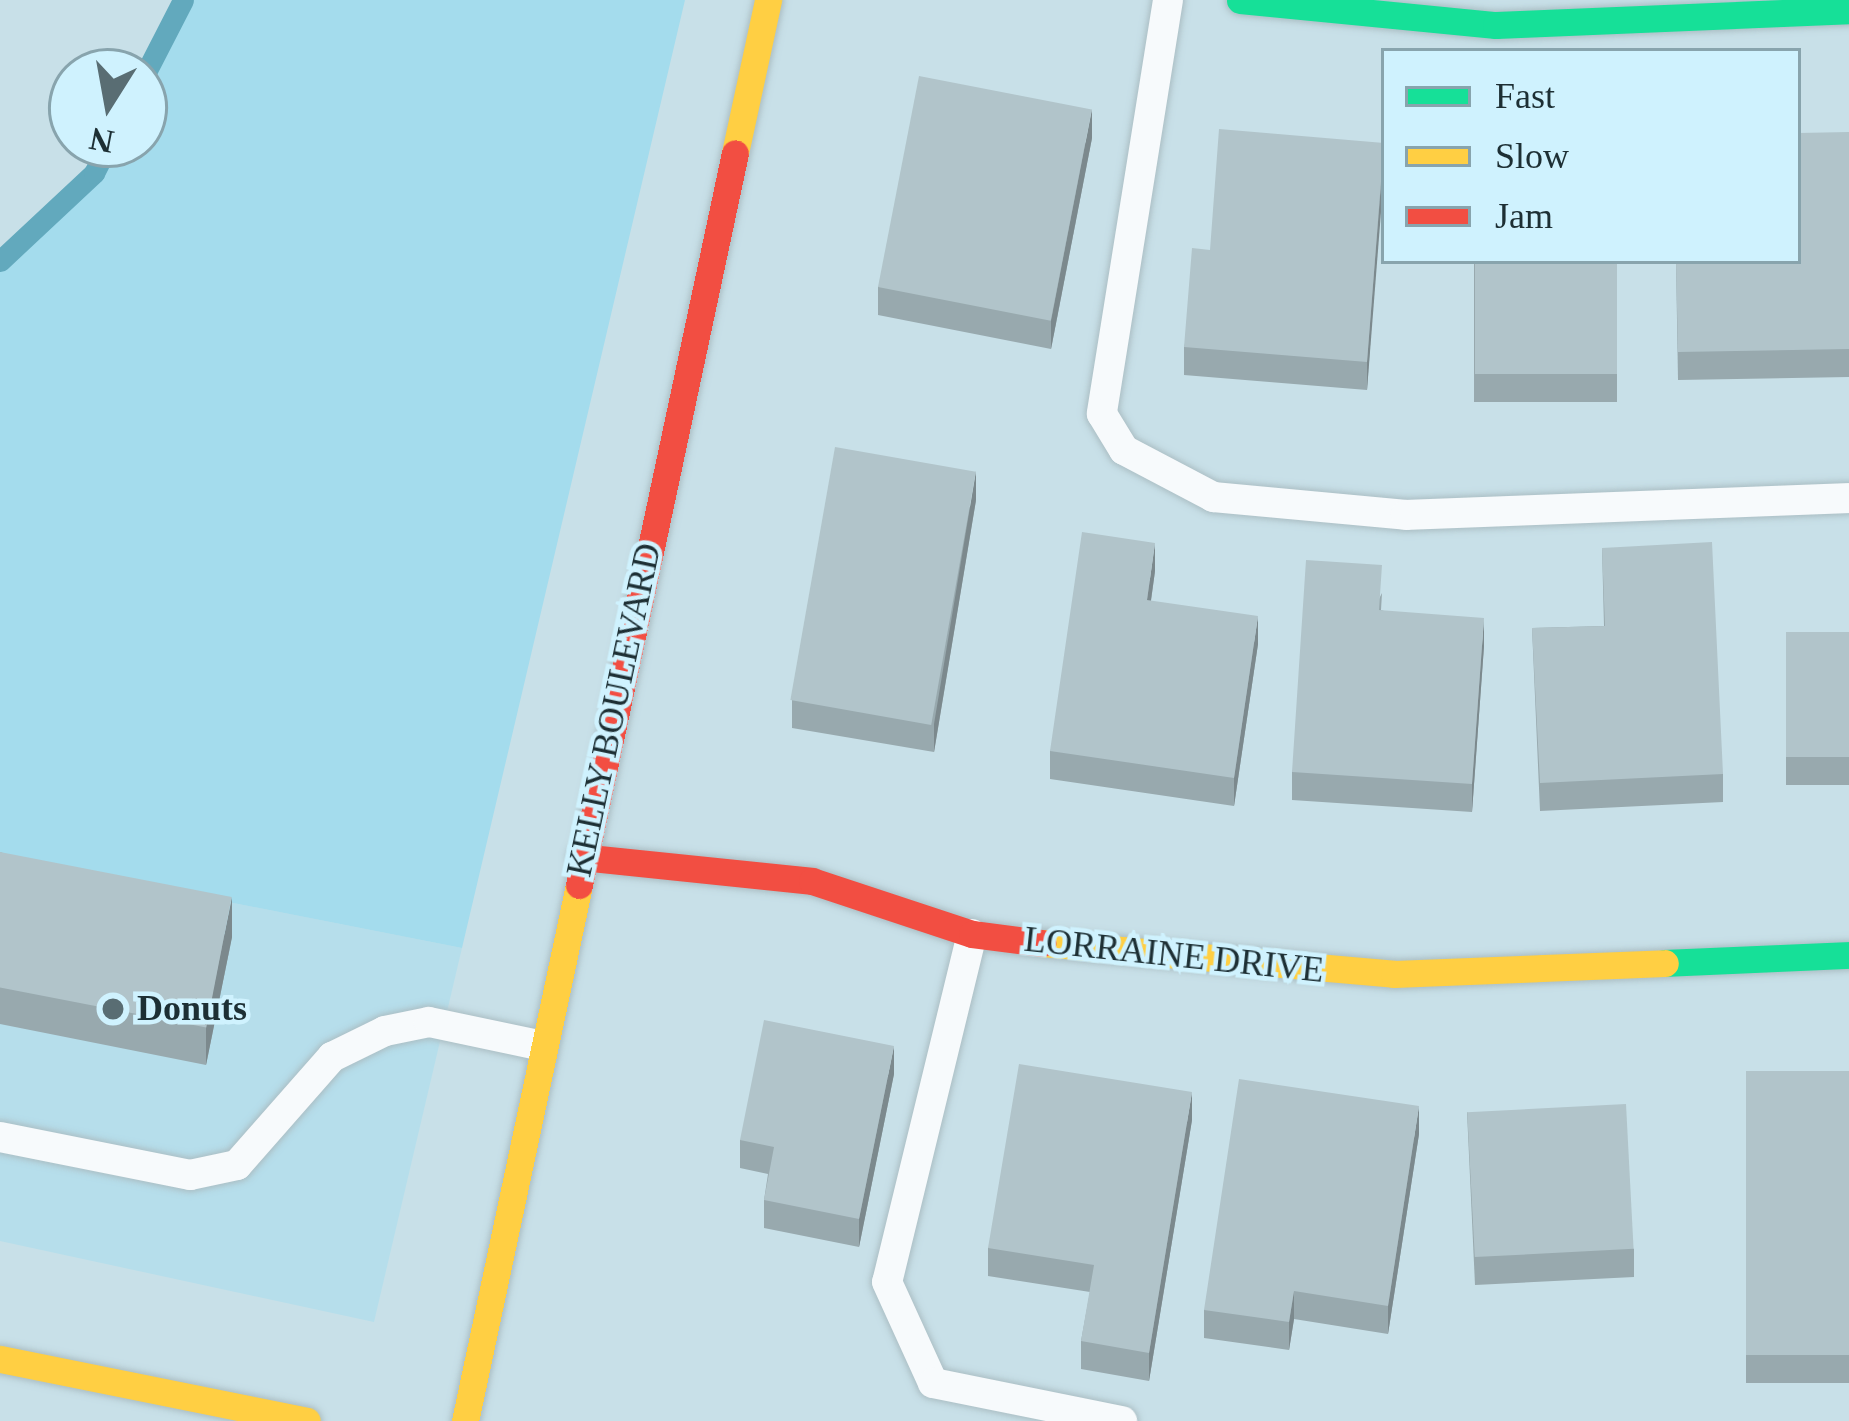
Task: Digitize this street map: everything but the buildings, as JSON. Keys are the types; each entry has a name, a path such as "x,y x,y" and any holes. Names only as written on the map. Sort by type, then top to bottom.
{"street":[{"name":"KELLY BOULEVARD","path":"465,1421 581,856 767,0"},
{"path":"1240,0 1496,25 1849,10"},
{"name":"LORRAINE DRIVE","path":"581,856 812,881 972,934 1210,966 1394,974 1849,955"},
{"path":"0,1359 307,1421"}],"lane":[{"path":"1168,0 1102,414 1124,450 1213,496 1406,515 1849,498"},
{"path":"972,934 887,1282 933,1384 1122,1421"},
{"path":"0,1137 190,1175 236,1165 332,1057 385,1031 429,1022 543,1046"}],"shaded area":[{"path":"175,0 685,0 462,948 0,857 0,248 95,168 168,168 168,48 152,48"},
{"path":"0,857 462,948 374,1322 0,1241"}],"waterway":[{"path":"158,48 183,0"},
{"path":"0,261 97,168"}],"traffic: fast":[{"path":"1240,0 1496,25 1849,10"},
{"path":"1665,963 1849,955"}],"traffic: slow":[{"path":"735,153 768,0"},
{"path":"465,1421 579,885"},
{"path":"1042,943 1394,974 1665,963"},
{"path":"0,1359 307,1421"}],"traffic: jam":[{"path":"579,885 735,153"},
{"path":"581,857 812,881 972,934 1042,943"}],"place":[{"name":"Donuts","path":"113,1009"}]}
